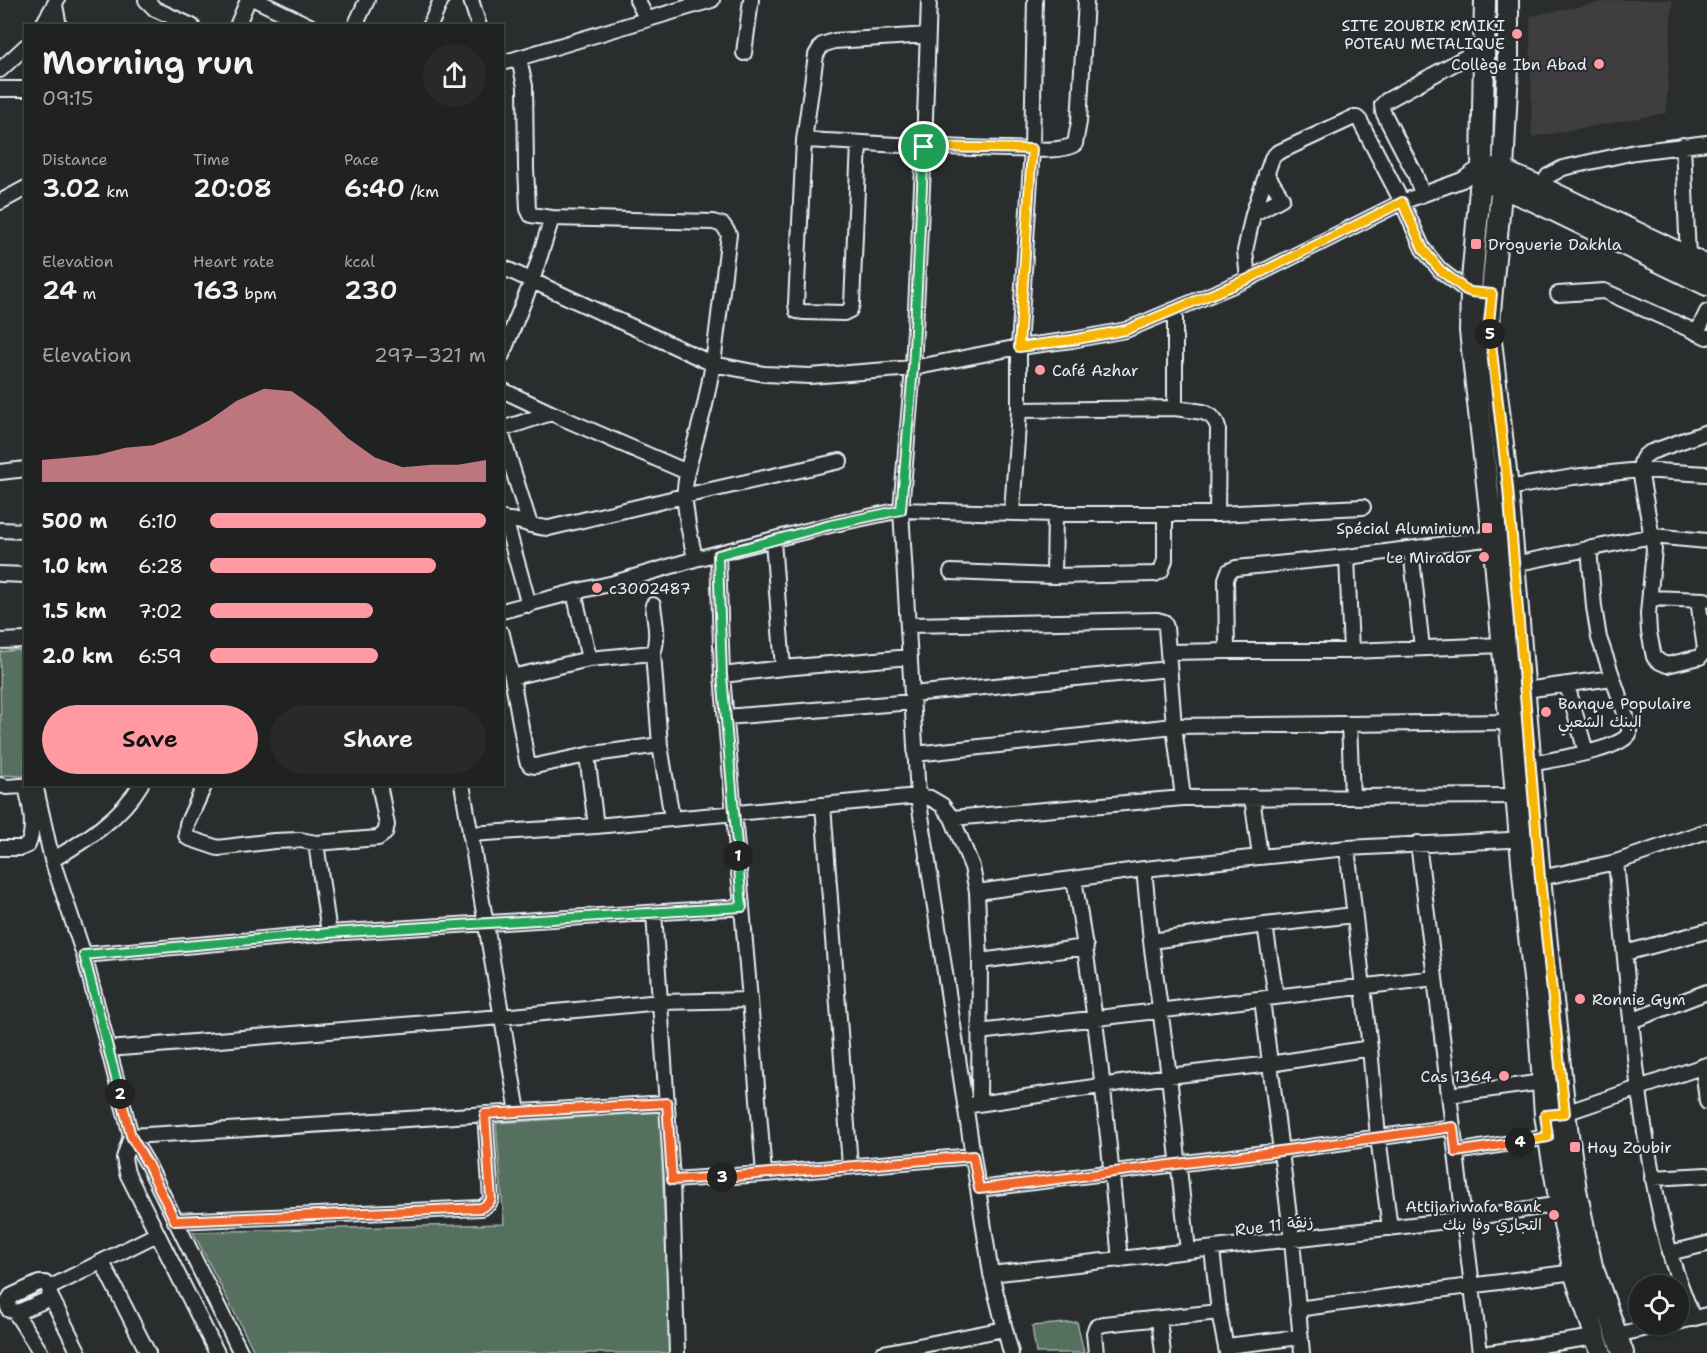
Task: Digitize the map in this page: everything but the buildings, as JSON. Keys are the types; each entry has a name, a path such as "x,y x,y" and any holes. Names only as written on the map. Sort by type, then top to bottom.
{"main road":[{"path":"1485,0 1475,176 1470,331 1493,538 1516,796 1540,878 1565,1113 1576,1190 1592,1266 1619,1344"},
{"path":"1508,0 1508,67 1502,179 1489,323 1508,488 1530,764 1528,928 1538,1012 1548,1137 1574,1272 1598,1345"},
{"path":"1475,176 1541,187 1707,266"},
{"path":"1502,179 1544,206 1707,285"}],"street":[{"path":"146,0 155,9 188,24"},
{"path":"238,24 248,0"},
{"path":"256,0 306,24"},
{"path":"357,24 367,0"},
{"path":"431,24 441,0"},
{"path":"471,0 478,24"},
{"path":"638,0 647,19"},
{"path":"504,63 712,0"},
{"path":"744,53 752,0"},
{"path":"929,0 913,368 901,510 918,796 973,1104"},
{"path":"1012,513 1019,410 1019,347 1032,149 1035,0"},
{"path":"804,140 924,147 1068,148 1075,144 1079,123 1086,0"},
{"path":"43,24 56,2"},
{"path":"56,2 59,24"},
{"path":"860,143 850,310 844,313 797,310 804,140 816,55 822,45 834,41 928,35"},
{"path":"1422,194 1383,112 1382,105 1484,47"},
{"path":"0,70 24,48"},
{"path":"519,59 525,86 526,168 528,209 531,215 552,218 713,222 723,225 729,234 713,364 705,405 687,472 684,496 695,560"},
{"path":"0,89 24,89"},
{"path":"1248,279 1245,251 1253,214 1272,158 1277,153 1352,118 1357,118 1402,202 1423,249 1440,270 1471,292 1492,294"},
{"path":"1541,187 1548,176 1563,168 1635,152 1707,143"},
{"path":"1683,145 1688,257"},
{"path":"1253,214 1282,198 1266,173"},
{"path":"504,268 713,364 764,374 810,376 913,368 1019,347 1126,330 1248,279 1402,202 1475,176"},
{"path":"0,202 24,189"},
{"path":"504,350 532,281 552,218"},
{"path":"1558,294 1605,291 1702,335 1707,312"},
{"path":"1175,310 1175,408"},
{"path":"504,391 687,472"},
{"path":"1019,410 1175,408 1203,412 1211,416 1218,428 1217,514"},
{"path":"504,428 550,413"},
{"path":"1650,598 1702,600 1705,649 1700,657 1667,664 1659,662 1654,657 1649,632 1650,598 1654,549 1640,470 1641,461 1645,455 1707,432"},
{"path":"504,441 530,525"},
{"path":"529,605 504,519 516,519 530,525 549,528 840,461"},
{"path":"0,472 24,469"},
{"path":"1508,488 1574,477 1640,470 1707,474"},
{"path":"504,611 614,584 695,560 830,525 901,510 1055,514 1217,514 1363,507"},
{"path":"1054,576 1055,514"},
{"path":"951,572 1054,576 1155,574 1161,571 1165,560 1165,514"},
{"path":"0,530 24,531"},
{"path":"1514,564 1652,536 1707,541"},
{"path":"1227,651 1226,579 1229,571 1236,568 1411,550 1493,538"},
{"path":"773,541 783,668"},
{"path":"1530,764 1612,745 1625,739 1629,734 1629,725 1599,638 1589,549"},
{"path":"1411,550 1422,648"},
{"path":"718,555 722,675 764,1174"},
{"path":"1347,557 1351,651"},
{"path":"0,574 24,575"},
{"path":"574,592 589,659"},
{"path":"653,605 657,636 652,654 660,745 672,818"},
{"path":"909,625 1146,620 1164,622 1183,798"},
{"path":"0,641 24,640"},
{"path":"504,643 527,761 530,765 660,745"},
{"path":"1168,652 1351,651 1503,645"},
{"path":"512,677 589,659 652,654"},
{"path":"722,675 910,657"},
{"path":"726,717 1169,669"},
{"path":"1525,690 1612,678"},
{"path":"1567,685 1586,752"},
{"path":"915,754 1174,726 1510,722"},
{"path":"1349,724 1352,796"},
{"path":"587,755 596,825"},
{"path":"0,785 24,785"},
{"path":"32,786 52,860 84,955 131,1136 148,1165 241,1353"},
{"path":"0,848 21,848 28,844 32,836 32,786"},
{"path":"52,860 84,842 120,812 140,786"},
{"path":"204,786 185,832 188,838 218,848 274,841 300,840 316,843 378,838 385,833 387,825 379,786"},
{"path":"462,786 518,1112"},
{"path":"470,834 734,814 918,796 930,798 942,806 952,818 972,867 977,892 980,961 979,1032 973,1104 973,1156 992,1274 1011,1353"},
{"path":"952,818 1183,798 1516,796"},
{"path":"1252,797 1260,856"},
{"path":"823,805 850,1166"},
{"path":"1540,878 1616,862 1707,831"},
{"path":"977,892 1260,856 1418,843 1528,839"},
{"path":"316,843 329,933"},
{"path":"1418,843 1480,1353"},
{"path":"1347,848 1390,1228"},
{"path":"1616,862 1631,1021 1652,1178 1669,1253 1693,1319"},
{"path":"1144,869 1188,1251"},
{"path":"1074,879 1086,947 1120,1260"},
{"path":"84,955 329,933 742,907"},
{"path":"654,913 672,1180 676,1353"},
{"path":"1151,941 1354,915"},
{"path":"1265,925 1270,1064 1292,1240 1302,1353"},
{"path":"1625,953 1707,932"},
{"path":"980,961 1086,947"},
{"path":"979,1032 1435,978"},
{"path":"1631,1021 1707,992"},
{"path":"108,1049 661,1002 750,1000"},
{"path":"973,1104 1270,1064 1370,1048"},
{"path":"1545,1115 1565,1113 1705,1066 1707,1102"},
{"path":"1449,1095 1543,1082"},
{"path":"131,1136 667,1103"},
{"path":"175,1221 481,1208 491,1199 485,1114"},
{"path":"979,1189 1453,1127"},
{"path":"131,1136 124,1158 127,1173 217,1353"},
{"path":"1456,1152 1548,1137"},
{"path":"672,1180 973,1156"},
{"path":"1652,1178 1707,1175"},
{"name":"Rue 11 زنقة","path":"992,1274 1464,1219 1560,1204"},
{"path":"50,1291 157,1234"},
{"path":"1669,1253 1707,1244"},
{"path":"1212,1249 1219,1312 1227,1349 1300,1337"},
{"path":"102,1262 148,1353"},
{"path":"1297,1309 1574,1272"},
{"path":"41,1353 8,1310 8,1300 11,1296 39,1283 45,1283 50,1291 79,1353"},
{"path":"1096,1353 1094,1332 1096,1327 1104,1324 1219,1312"},
{"path":"1689,1320 1707,1316"},
{"path":"1159,1319 1163,1353"},
{"path":"883,1353 1004,1329"},
{"path":"1619,1344 1640,1335"},
{"path":"1489,1353 1598,1345"}],"shaded area":[{"name":"Collège Ibn Abad","path":"1616,0 1672,0 1666,113 1532,137 1530,16"}],"green space":[{"path":"17,650 24,652 24,775 21,776 1,775 0,652"},
{"path":"660,1112 670,1353 255,1353 193,1232 504,1224 496,1123"},
{"path":"1077,1322 1084,1353 1036,1353 1032,1326"}],"place":[{"name":"SITE ZOUBIR RMIKI POTEAU METALIQUE","path":"1517,34"},
{"name":"Collège Ibn Abad","path":"1599,64"},
{"name":"Droguerie Dakhla","path":"1476,244"},
{"name":"Café Azhar","path":"1040,370"},
{"name":"Spécial Aluminium","path":"1487,528"},
{"name":"Le Mirador","path":"1484,557"},
{"name":"c3002487","path":"597,588"},
{"name":"Banque Populaire البنك الشعبي","path":"1546,712"},
{"name":"Ronnie Gym","path":"1580,999"},
{"name":"Cas 1364","path":"1504,1076"},
{"name":"Hay Zoubir","path":"1575,1147"},
{"name":"Attijariwafa Bank التجاري وفا بنك","path":"1554,1215"}],"route":[{"path":"924,147 1032,149 1019,347 1126,330 1248,279 1402,202 1423,249 1440,270 1466,290 1492,294 1489,323 1508,488 1540,878 1565,1113 1545,1115 1548,1137 1456,1152 1453,1127 979,1189 973,1156 672,1180 667,1103 485,1114 491,1199 481,1208 175,1221 131,1136 84,955 329,933 742,907 722,675 718,555 830,525 901,510 913,368 924,147"}]}
